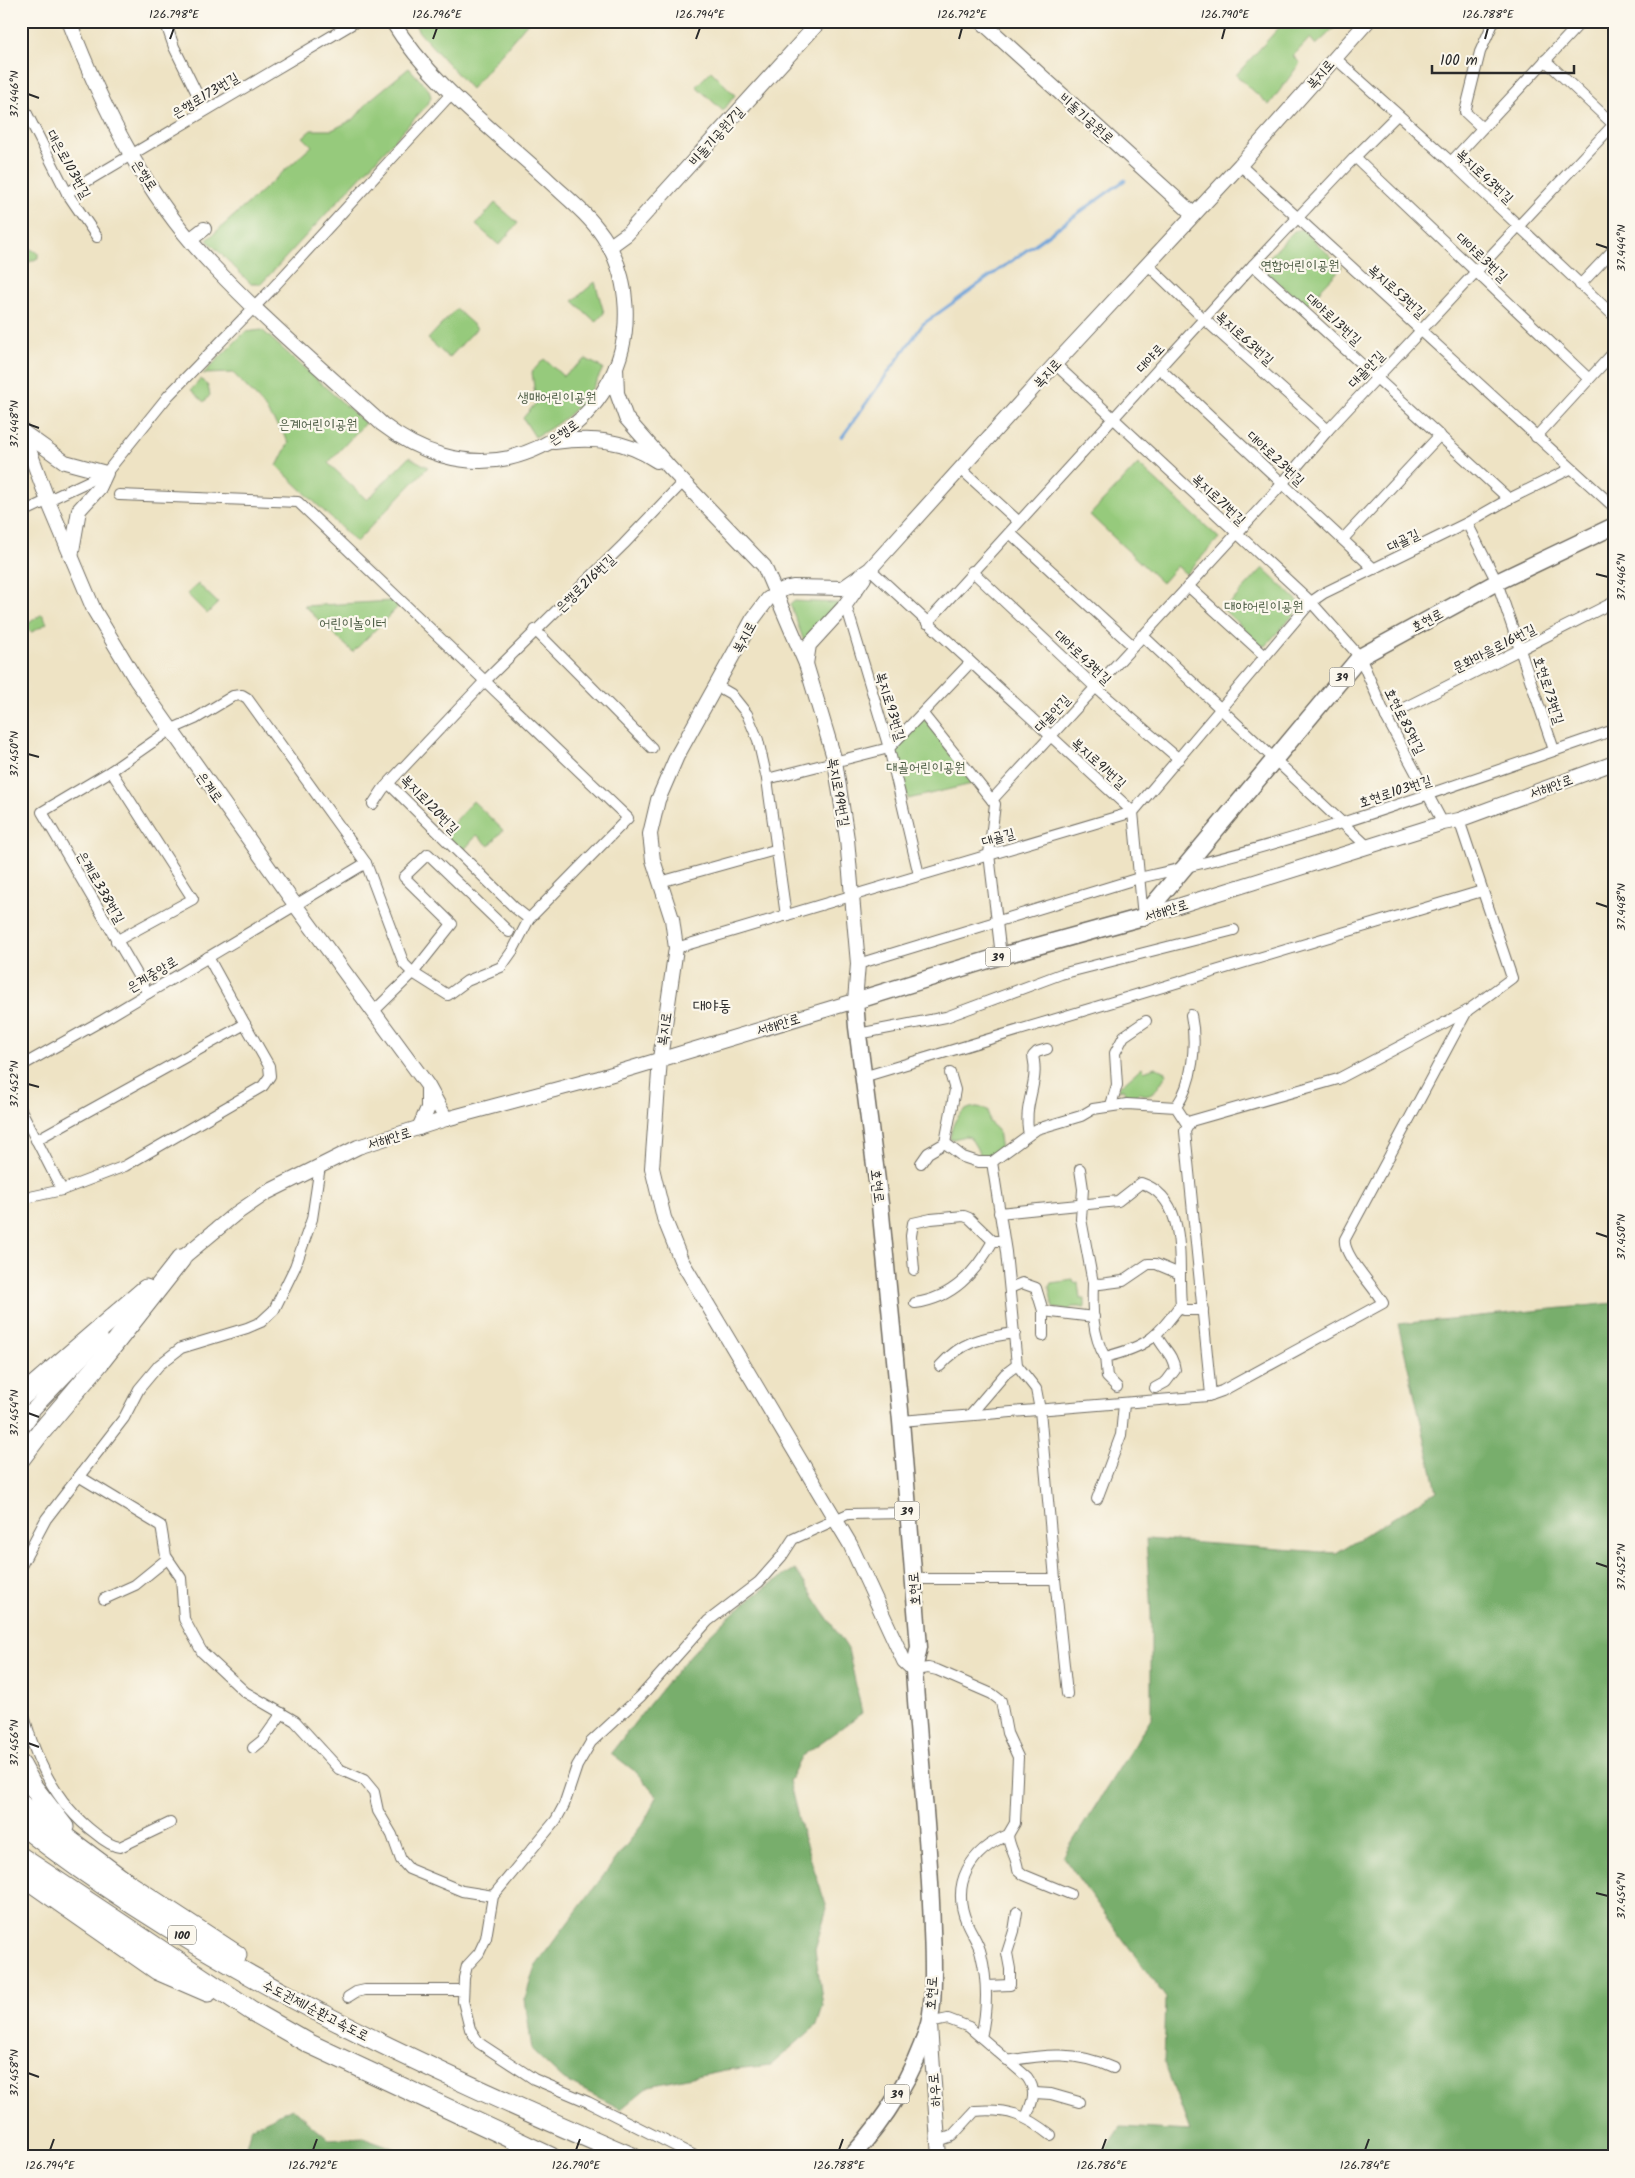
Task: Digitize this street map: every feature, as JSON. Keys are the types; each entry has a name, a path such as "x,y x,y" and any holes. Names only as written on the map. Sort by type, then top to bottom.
{"highway":[{"path":"21,1397 181,1259"},
{"path":"21,1458 181,1259"},
{"path":"21,1392 53,1371"},
{"path":"21,1765 33,1787 58,1821 127,1883"},
{"path":"21,1804 127,1883 353,2030"},
{"name":"수도권제1순환고속도로","path":"21,1825 118,1896 245,1974 353,2030 448,2076 632,2157"},
{"name":"100","path":"21,1857 252,2011 310,2044 550,2157"},
{"path":"21,1875 58,1899 157,1970 252,2011"},
{"path":"21,1881 58,1899"}],"main road":[{"name":"호현로","path":"1143,917 1360,657 1497,582 1614,526"},
{"name":"서해안로","path":"855,1001 1001,956 1143,917"},
{"name":"호현로","path":"851,2157 871,2135 909,2074 929,2023 933,1962 931,1881 914,1670 919,1647 914,1580 880,1204 855,1001"}],"street":[{"name":"은행로","path":"69,21 95,86 132,156 154,190 213,266 255,307 382,424 414,445 460,460 484,460 515,456 548,443 567,431 590,411 607,386 616,367 623,344 626,310 621,276 609,247 586,214 452,93 416,54 392,21"},
{"path":"165,21 175,48 205,110"},
{"name":"은행로173번길","path":"67,193 357,21"},
{"name":"비둘기공원7길","path":"609,247 627,234 820,21"},
{"name":"비둘기공원로","path":"981,21 1193,214"},
{"name":"복지로","path":"914,1670 904,1661 874,1594 836,1520 681,1260 664,1218 652,1168 660,1059 676,948 672,919 653,860 650,834 653,817 676,756 753,619 768,599 777,593 793,587 843,588 870,569 1055,364 1240,165 1368,21"},
{"path":"1482,128 1465,112 1480,52 1494,21"},
{"path":"1451,162 1577,23"},
{"name":"복지로43번길","path":"1335,58 1397,116 1451,162 1614,316"},
{"path":"1545,60 1614,125"},
{"path":"71,558 78,512 84,502 99,488 106,474 168,396 255,307 452,93"},
{"name":"대은로103번길","path":"21,102 67,193 97,237"},
{"name":"대야로","path":"927,623 972,571 1010,533 1018,521 1354,157 1397,116"},
{"name":"대골안길","path":"992,800 1283,483 1328,430 1614,125"},
{"name":"대야로3번길","path":"1354,157 1477,271 1589,379"},
{"name":"복지로53번길","path":"1240,165 1570,469 1614,507"},
{"path":"191,239 204,229"},
{"path":"1580,285 1614,249"},
{"name":"복지로63번길","path":"1148,264 1204,319 1328,430"},
{"name":"대야로13번길","path":"1254,265 1509,499"},
{"path":"1536,437 1614,352"},
{"name":"복지로71번길","path":"1055,364 1311,602 1360,657"},
{"path":"616,367 617,393 624,413 670,468 764,566 777,593"},
{"name":"대야로23번길","path":"1159,368 1374,569"},
{"path":"22,430 65,462 106,474"},
{"name":"은계로","path":"22,430 48,501 94,610 136,680 296,906 428,1086 446,1119"},
{"path":"1343,539 1440,435"},
{"path":"548,443 588,438 604,439 634,448 670,468"},
{"path":"961,469 1018,521"},
{"name":"대골길","path":"676,948 1133,812 1311,602 1324,593 1468,523 1509,499 1570,469"},
{"path":"21,513 106,474"},
{"name":"은행로216번길","path":"484,682 624,544 683,482"},
{"path":"119,495 298,502 628,818 529,919 513,950 501,966 467,981 448,995 413,973 404,964 366,863"},
{"name":"호현로73번길","path":"1468,523 1497,582 1522,649 1554,750"},
{"path":"1010,533 1133,646"},
{"path":"806,664 809,645 846,604 870,569"},
{"name":"복지로91번길","path":"870,569 1133,812"},
{"name":"대야로43번길","path":"972,571 1095,687 1179,759"},
{"path":"1188,586 1265,656"},
{"name":"복지로99번길","path":"777,593 806,664 834,762 847,839 858,964 855,1001"},
{"name":"문화마을로16번길","path":"1386,717 1614,602"},
{"name":"복지로93번길","path":"846,604 889,748 919,875"},
{"path":"535,630 652,748"},
{"path":"1142,635 1368,847"},
{"name":"호현로85번길","path":"1360,657 1386,717 1443,823"},
{"path":"767,779 889,748 970,662"},
{"name":"복지로120번길","path":"484,682 388,784 529,919"},
{"path":"717,686 731,694 747,714 758,740 767,779 775,850 786,916"},
{"name":"은계로338번길","path":"111,770 193,899 116,941 42,812 111,770 170,730 195,719 233,696 244,696 366,863"},
{"path":"923,714 995,804 989,854 1001,956"},
{"name":"호현로103번길","path":"858,964 1139,878 1182,869 1428,796 1614,730"},
{"name":"서해안로","path":"1143,917 1443,823 1459,820 1614,763"},
{"path":"373,804 388,784"},
{"path":"1133,812 1143,917"},
{"path":"1211,1395 1185,1131 1188,1124 1191,1121 1338,1079 1468,1010 1512,978 1459,820"},
{"path":"660,882 775,850"},
{"path":"373,1012 413,973 452,924 404,877 428,854 509,932"},
{"name":"은계중앙로","path":"21,1066 296,906 366,863"},
{"path":"863,1077 1482,891"},
{"path":"858,1034 946,1016 1061,974 1234,930"},
{"path":"116,941 148,993"},
{"path":"21,1199 62,1190 125,1166 263,1086 270,1076 269,1066 208,957"},
{"name":"서해안로","path":"24,1421 98,1341 181,1259 234,1215 266,1194 320,1166 358,1147 446,1119 660,1059 855,1001"},
{"path":"901,1421 1124,1404 1211,1395 1383,1303 1375,1288 1350,1259 1344,1245 1344,1239 1468,1010"},
{"path":"1176,1107 1184,1097 1192,1061 1194,1031 1191,1015"},
{"path":"1111,1104 1117,1084 1115,1053 1124,1036 1146,1021"},
{"path":"36,1140 245,1024"},
{"path":"1029,1134 1026,1120 1036,1073 1033,1056 1037,1052 1047,1049"},
{"path":"921,1163 928,1153 945,1143 955,1090 950,1073"},
{"path":"419,1128 428,1108 428,1086"},
{"path":"945,1143 963,1157 978,1162 992,1162 1037,1129 1056,1124 1093,1109 1111,1104 1176,1107"},
{"path":"1176,1107 1188,1124"},
{"path":"21,1110 62,1190"},
{"path":"992,1162 1010,1288 1017,1365 1036,1389 1040,1410 1067,1694"},
{"path":"21,1566 46,1518 80,1477 124,1418 144,1381 159,1365 182,1348 247,1328 261,1322 274,1310 294,1267 312,1219 320,1166"},
{"path":"1080,1169 1083,1189 1080,1206 1084,1244 1093,1283 1094,1317 1098,1344 1105,1356 1107,1377 1117,1388"},
{"path":"999,1213 1118,1201 1141,1183 1151,1187 1165,1200 1174,1218 1181,1304 1184,1310 1203,1310"},
{"path":"914,1270 911,1236 913,1223 931,1218 964,1216 969,1218 993,1241 1004,1241"},
{"path":"915,1303 927,1302 953,1291 969,1276 993,1241"},
{"path":"1093,1283 1123,1281 1148,1264 1156,1264 1180,1274"},
{"path":"1010,1288 1022,1283 1036,1288 1043,1311 1043,1336"},
{"path":"1105,1356 1125,1352 1157,1336 1181,1304"},
{"path":"1043,1311 1094,1317"},
{"path":"940,1366 953,1351 967,1344 1014,1333"},
{"path":"1155,1388 1166,1382 1175,1370 1174,1361 1169,1351 1161,1345 1157,1336"},
{"path":"970,1415 1005,1374 1017,1365"},
{"path":"1097,1499 1120,1434 1124,1404"},
{"path":"80,1477 158,1523 164,1533 167,1559 181,1578 184,1619 202,1652 245,1692 282,1713 305,1730 339,1769 364,1780 371,1788 378,1811 392,1835 401,1860 409,1869 462,1891 493,1896"},
{"path":"697,2157 588,2102 539,2082 476,2040 468,2024 463,2002 466,1969 479,1953 486,1938 493,1896 559,1816 579,1761 596,1736 641,1696 708,1621 759,1582 782,1556 793,1539 848,1514 907,1514"},
{"path":"104,1599 135,1585 167,1559"},
{"path":"914,1580 1055,1579"},
{"path":"914,1670 928,1668 937,1670 992,1694 1001,1701 1007,1733 1018,1757 1014,1823 1008,1835 1009,1847 1017,1859 1018,1870 1024,1875 1070,1894"},
{"path":"21,1702 30,1737 43,1769 65,1804 87,1827 108,1843 120,1847 170,1823"},
{"path":"253,1748 263,1740 282,1713"},
{"path":"981,2037 987,2014 987,1986 981,1952 966,1921 962,1883 965,1871 976,1856 993,1842 1008,1835"},
{"path":"987,1986 1010,1985 1007,1953 1014,1931 1016,1912"},
{"path":"348,1997 356,1992 366,1990 463,1990"},
{"path":"929,2023 948,2019 969,2027 1027,2077 1033,2085 1035,2093 1026,2118"},
{"name":"하우로","path":"929,2023 939,2157"},
{"path":"1007,2061 1044,2055 1082,2056 1113,2068"},
{"path":"1035,2093 1051,2094 1080,2102"},
{"path":"938,2141 952,2136 975,2110 1004,2111 1026,2118 1051,2135"}],"green space":[{"path":"413,21 529,21 471,89 419,32"},
{"path":"1285,21 1342,21 1316,45 1310,38 1293,56 1300,63 1269,105 1236,75"},
{"path":"409,68 429,90 431,97 428,104 261,284 251,284 207,240 312,146 303,137 311,130 332,130 354,119 370,100"},
{"path":"711,71 735,95 723,111 696,86"},
{"path":"495,203 518,223 499,245 476,225"},
{"name":"연합어린이공원","path":"1302,229 1342,267 1305,306 1263,269 1264,263 1294,231"},
{"path":"21,244 38,253 38,258 21,266"},
{"path":"595,282 604,313 596,322 573,301"},
{"path":"456,309 477,328 449,358 428,339"},
{"name":"은계어린이공원","path":"262,330 365,423 328,463 367,500 409,457 428,467 356,542 277,466 289,442 259,400 233,373 203,374 245,332"},
{"name":"생매어린이공원","path":"544,359 563,376 586,359 603,368 584,400 557,424 535,437 523,418 536,403 532,372"},
{"path":"201,379 208,386 210,395 204,402 191,390"},
{"path":"1138,464 1219,538 1186,574 1177,566 1162,583 1090,515"},
{"name":"대야어린이공원","path":"1263,568 1301,604 1300,608 1265,646 1261,645 1224,610"},
{"path":"198,584 218,603 207,614 187,594"},
{"name":"어린이놀이터","path":"393,601 399,606 353,652 304,606"},
{"path":"793,601 839,603 804,641 790,604"},
{"path":"42,614 47,623 32,632 27,629 29,623"},
{"name":"대골어린이공원","path":"925,719 972,784 908,799 894,750"},
{"path":"473,801 503,830 489,846 477,835 463,851 444,834"},
{"path":"1142,1067 1144,1071 1155,1067 1167,1073 1159,1086 1152,1092 1144,1095 1139,1093 1135,1096 1125,1096 1124,1090 1119,1090 1118,1088"},
{"path":"978,1107 988,1110 989,1122 998,1130 1001,1151 983,1159 970,1137 965,1136 950,1140 952,1128 961,1113"},
{"path":"1073,1280 1074,1283 1078,1282 1080,1299 1085,1299 1085,1307 1072,1307 1069,1310 1053,1308 1049,1287 1051,1283"},
{"path":"1614,1303 1614,2157 1101,2157 1121,2127 1190,2131 1164,2062 1166,1998 1063,1857 1151,1718 1151,1614 1146,1539 1336,1553 1437,1491 1398,1324"},
{"path":"795,1569 848,1649 862,1713 802,1756 789,1781 802,1833 827,1908 815,1949 823,2006 817,2025 771,2065 725,2070 649,2086 621,2109 564,2080 532,2050 525,1999 535,1966 644,1822 657,1797 637,1773 611,1753 652,1700 716,1629 766,1587"},
{"path":"292,2108 328,2139 363,2137 412,2155 412,2157 243,2157 251,2128"}],"waterway":[{"path":"842,437 923,324 1125,180"}],"district":[{"name":"대야동","path":"712,1005"}]}
